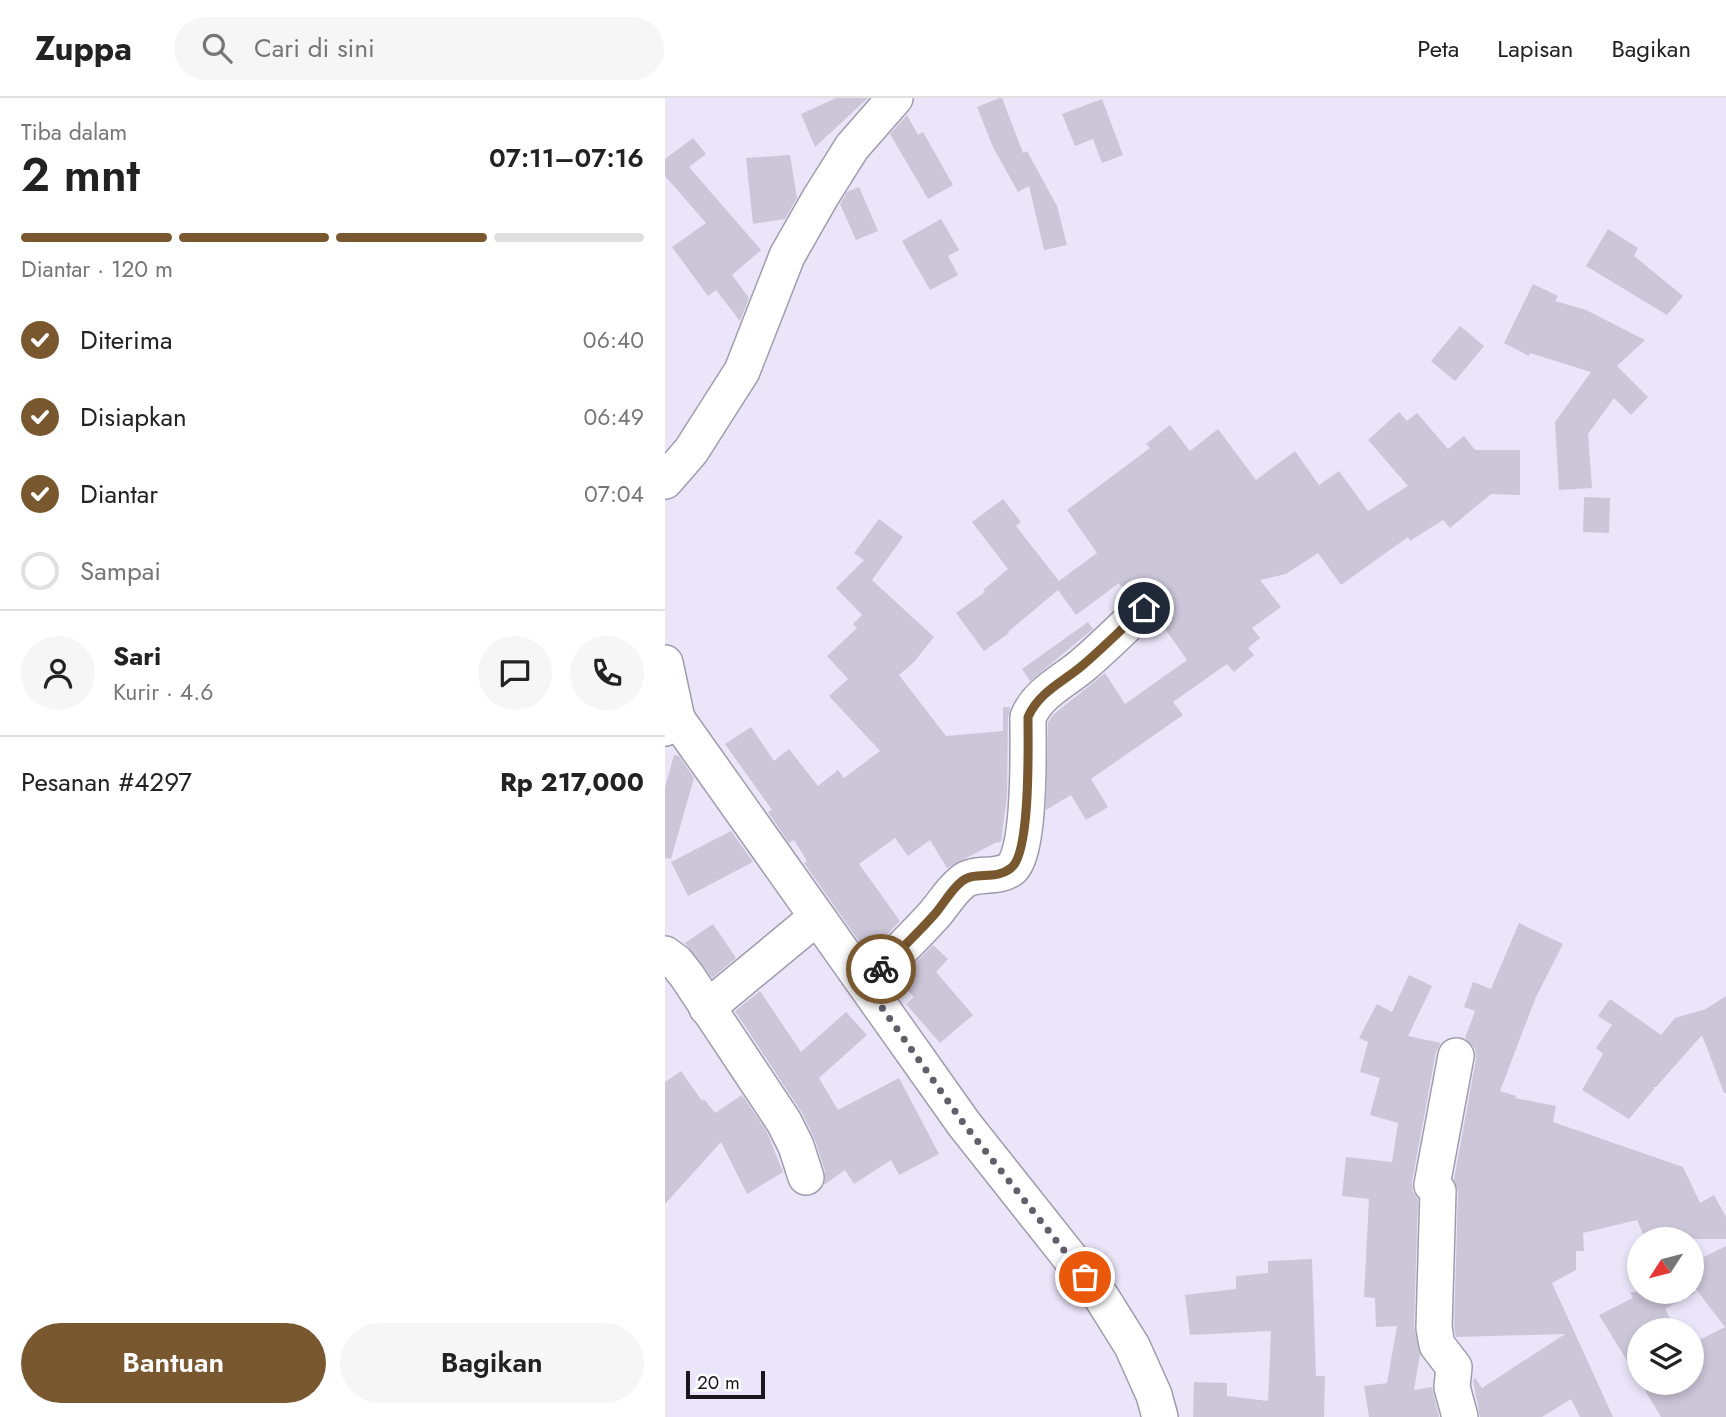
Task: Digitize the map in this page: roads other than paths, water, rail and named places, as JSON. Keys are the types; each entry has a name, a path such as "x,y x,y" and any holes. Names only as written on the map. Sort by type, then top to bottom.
{"street":[{"path":"665,481 691,451 742,371 787,256 820,198 852,147 895,98"},
{"path":"866,985 934,915 961,882 968,878 998,876 1015,866 1024,833 1028,717 1033,706 1040,697 1082,666 1144,608"},
{"path":"665,663 671,723 817,916 964,1124 1102,1298 1132,1346 1154,1395 1160,1417"},
{"path":"707,1008 817,916"},
{"path":"665,954 676,962 687,976 784,1122 796,1146 806,1177"},
{"path":"1455,1056 1432,1185 1437,1191 1434,1328 1437,1345 1454,1367 1452,1387 1460,1417"}]}
